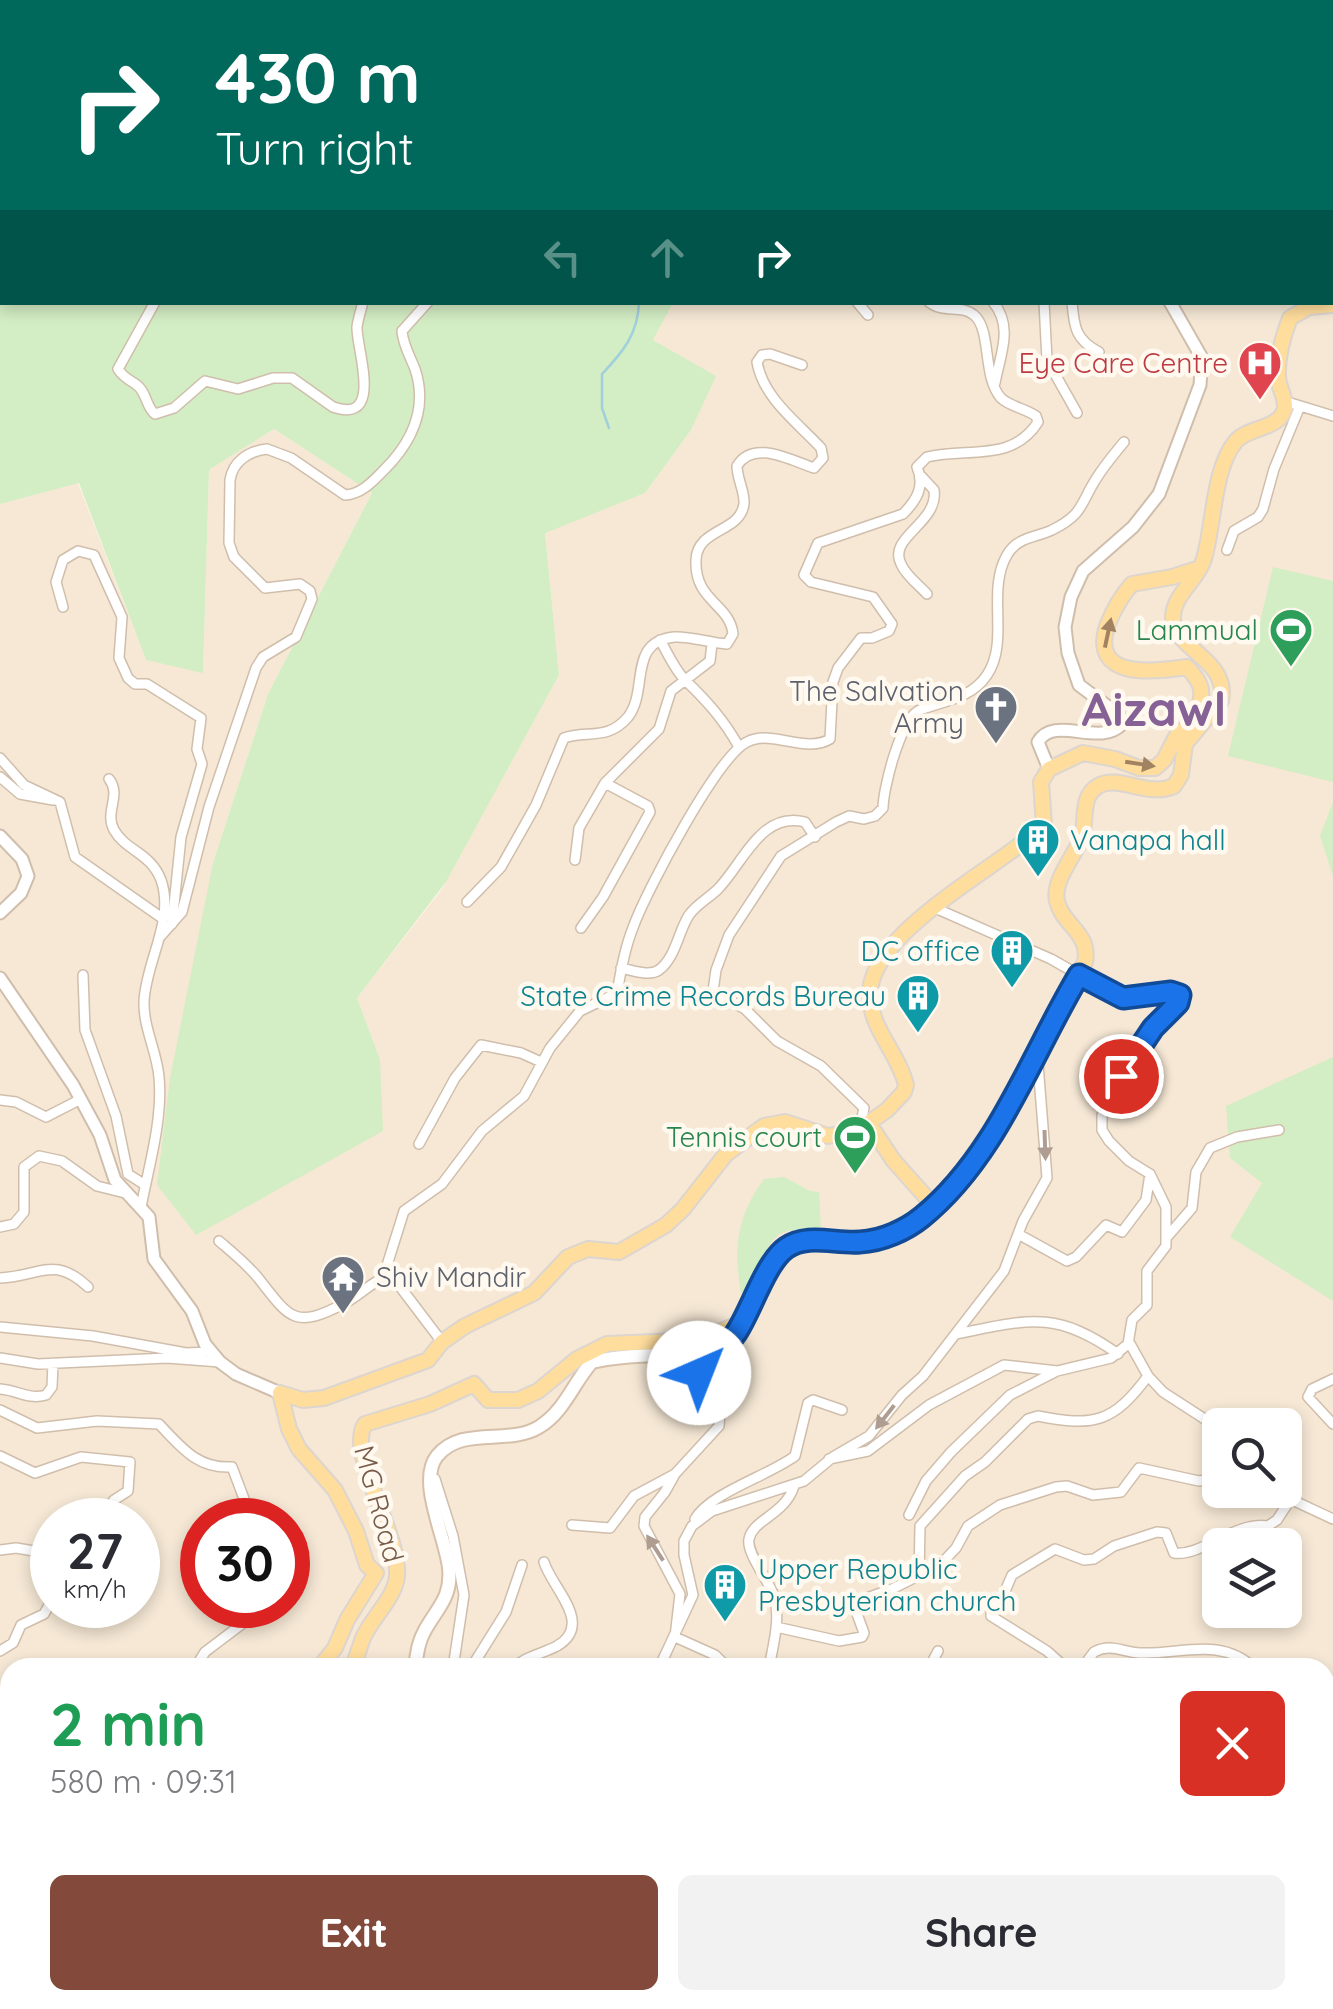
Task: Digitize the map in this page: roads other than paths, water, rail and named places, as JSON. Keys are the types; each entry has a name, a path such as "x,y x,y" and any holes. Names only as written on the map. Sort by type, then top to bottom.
{"main road":[{"path":"417,1658 422,1635 449,1594 449,1567 430,1485 431,1467 439,1454 455,1443 476,1437 520,1435 536,1428 569,1398 592,1362 662,1357 700,1350 718,1342 743,1322 782,1250 800,1240 864,1242 910,1226 934,1206 982,1150 1079,975 1086,955 1085,944 1056,896 1081,837 1086,802 1093,790 1106,783 1152,790 1174,786 1181,775 1185,744 1222,696 1212,667 1177,631 1173,617 1178,599 1201,567 1231,448 1249,431 1280,417 1284,401 1278,376 1290,318 1309,308 1333,305"},
{"path":"1201,567 1132,584 1116,606 1103,644 1107,657 1116,664 1146,672 1186,668 1200,682 1202,698 1198,708 1210,712"},
{"path":"280,1393 303,1400 324,1398 428,1360 442,1342 466,1326 534,1293 568,1257 579,1251 619,1252 646,1238 683,1208 726,1154 764,1126 786,1122 828,1136 865,1128 899,1098 906,1085 872,1010 870,994 872,973 892,943 1044,825 1041,782 1049,769 1084,753 1116,758 1139,768 1155,768 1184,728 1210,712"},
{"path":"865,1128 934,1206"},
{"name":"MG Road","path":"356,1658 397,1578 396,1554 360,1445 360,1430 365,1424 430,1404 474,1384 488,1400 518,1400 538,1391 577,1359 607,1344 678,1341 743,1322"},
{"path":"280,1393 292,1437 334,1490 356,1530 368,1565 376,1574 327,1658"}],"street":[{"path":"153,305 118,370 139,387 149,410 155,414 174,408 205,381 238,389 279,377 292,378 340,410 354,407 365,386 357,333 362,305"},
{"path":"167,921 182,912 209,807 256,668 263,657 296,636 312,602 311,593 300,584 270,590 260,586 232,553 232,468 242,458 267,449 291,458 345,495 356,493 374,480 404,449 414,428 420,392 402,331 425,305"},
{"path":"860,305 868,315"},
{"path":"219,1241 260,1280 276,1305 304,1318 347,1303 382,1278 404,1211 442,1184 482,1131 524,1096 541,1062 580,1011 618,993 632,928 713,776 749,740 820,745 830,739 831,698 838,668 861,638 889,632 892,624 873,597 811,582 804,574 818,543 903,514 914,504 920,490 918,467 927,457 1009,449 1038,422 1036,416 1003,400 994,386 979,320 970,312 945,310 936,305"},
{"path":"994,386 1006,332 995,305"},
{"path":"1044,305 1047,360 1078,412"},
{"path":"1072,305 1074,331 1086,345 1099,352"},
{"path":"1049,769 1038,742 1042,734 1108,734 1122,724 1119,715 1079,686 1068,653 1066,626 1071,598 1084,571 1133,528 1159,494 1200,384 1202,358 1172,305"},
{"path":"467,902 502,867 536,804 564,738 589,737 628,718 636,702 640,664 648,649 660,640 677,637 727,644 733,634 732,625 701,590 695,557 708,536 740,514 744,502 737,466 743,456 767,453 814,468 823,458 821,448 773,399 757,362 762,354 770,354 802,365"},
{"path":"1284,401 1333,416"},
{"path":"1227,550 1234,531 1258,517 1263,509 1274,469 1300,406"},
{"path":"865,1128 864,1108 851,1092 812,1059 777,1041 744,1010 712,988 726,940 781,856 836,822 849,816 875,816 883,808 903,730 918,710 957,698 986,677 996,643 998,584 1005,558 1015,544 1051,530 1084,506 1094,481 1124,442"},
{"path":"921,476 934,490 936,499 898,552 899,562 927,594"},
{"path":"63,607 56,582 61,564 75,552 94,555 122,617 120,658 128,678 136,684 147,684 201,718 198,749 202,764 181,837 172,905 159,938 144,1001 160,1080 154,1142 141,1206"},
{"path":"660,640 684,680 696,687 722,717 740,747"},
{"path":"575,860 579,828 604,784 649,742 664,717 672,691 710,661 712,644"},
{"path":"0,758 24,784 60,802 75,857 167,921"},
{"path":"0,777 20,794 60,802"},
{"path":"108,779 115,790 113,827 155,868 167,921"},
{"path":"582,928 650,812 648,806 604,784"},
{"path":"621,968 649,974 662,968 690,913 718,889 765,832 780,821 788,818 805,822 816,837"},
{"path":"0,836 22,859 28,876 21,892 0,913"},
{"path":"909,1515 926,1481 1010,1395 1057,1371 1118,1354 1129,1342 1132,1320 1148,1301 1147,1271 1166,1246 1165,1202 1150,1174 1128,1161 1102,1130 1102,1115 1127,1066 1153,1028 1178,1003 1180,995 1171,992 1123,998 935,908"},
{"path":"83,975 85,1030 116,1116 128,1174 145,1185"},
{"path":"0,978 16,1006 52,1050 80,1099 100,1136 115,1180 149,1218 154,1259 192,1310 210,1352 247,1380 280,1393"},
{"path":"419,1144 456,1078 481,1045 521,1053 541,1062"},
{"path":"692,1526 712,1512 794,1486 829,1459 869,1436 1004,1271 1047,1178 1037,1048"},
{"path":"0,1100 16,1102 46,1117 80,1099"},
{"path":"1167,1236 1192,1208 1196,1172 1210,1148 1237,1136 1279,1130"},
{"path":"0,1227 14,1224 24,1212 24,1167 39,1156 62,1161 97,1186 126,1193"},
{"path":"1018,1234 1066,1262 1076,1257 1106,1225 1122,1232 1146,1200 1150,1174"},
{"path":"0,1278 60,1268 88,1287"},
{"path":"382,1278 398,1284 442,1342"},
{"path":"675,1638 680,1594 644,1526 645,1517 675,1474 713,1435 721,1421 699,1373 699,1363 729,1342 743,1322"},
{"path":"956,1334 1018,1322 1048,1322 1076,1327 1118,1354"},
{"path":"0,1326 93,1336 186,1353 210,1352"},
{"path":"1129,1342 1148,1376 1178,1405 1202,1419"},
{"path":"0,1358 52,1363 167,1358 220,1362"},
{"path":"0,1389 28,1398 46,1396 52,1387 52,1363"},
{"path":"829,1459 868,1451 929,1406 1004,1365 1057,1371"},
{"path":"919,1576 920,1526 948,1493 1028,1419 1038,1416 1070,1423 1103,1417 1122,1406 1148,1376"},
{"path":"1333,1378 1312,1389 1308,1397 1333,1424"},
{"path":"664,1658 693,1595 684,1541 707,1504 770,1474 795,1456 808,1403 813,1400 842,1410"},
{"path":"0,1410 37,1428 97,1421 159,1424 185,1453 204,1464 232,1467 244,1498"},
{"path":"0,1456 35,1473 72,1458 130,1462 128,1491 117,1498"},
{"path":"431,1467 453,1536 464,1595 455,1658"},
{"path":"776,1626 839,1641 862,1637 864,1633 852,1603 919,1576 948,1558 974,1520 1029,1495 1067,1486 1093,1495 1121,1492 1139,1468 1202,1481"},
{"path":"572,1524 610,1528 634,1496 675,1474"},
{"path":"926,1481 948,1493"},
{"path":"771,1658 776,1626 775,1598 749,1548 749,1537 789,1501 794,1486"},
{"path":"1302,1505 1333,1519"},
{"path":"1051,1658 991,1616 991,1609 1003,1596 1012,1575 1055,1549 1084,1560 1157,1532 1166,1533 1174,1553 1185,1554 1225,1534 1261,1524 1268,1526 1285,1508"},
{"path":"0,1550 30,1550"},
{"path":"533,1658 560,1644 573,1624 570,1607 544,1562"},
{"path":"476,1658 506,1612 522,1565"},
{"path":"0,1651 13,1644 21,1625 30,1621"},
{"path":"201,1658 236,1628"},
{"path":"675,1638 717,1658"},
{"path":"1090,1658 1094,1652 1112,1646 1138,1653 1202,1648 1241,1658"},
{"path":"935,1658 938,1652"}],"waterway":[{"path":"609,428 602,408 602,374 628,342 639,305"}],"place":[{"name":"Eye Care Centre","path":"1260,401"},
{"name":"Lammual","path":"1291,668"},
{"name":"The Salvation Army","path":"996,745"},
{"name":"Vanapa hall","path":"1038,878"},
{"name":"DC office","path":"1012,989"},
{"name":"State Crime Records Bureau","path":"918,1034"},
{"name":"Tennis court","path":"855,1175"},
{"name":"Shiv Mandir","path":"343,1315"},
{"name":"Upper Republic Presbyterian church","path":"725,1623"}],"district":[{"name":"Aizawl","path":"1154,709"}]}
